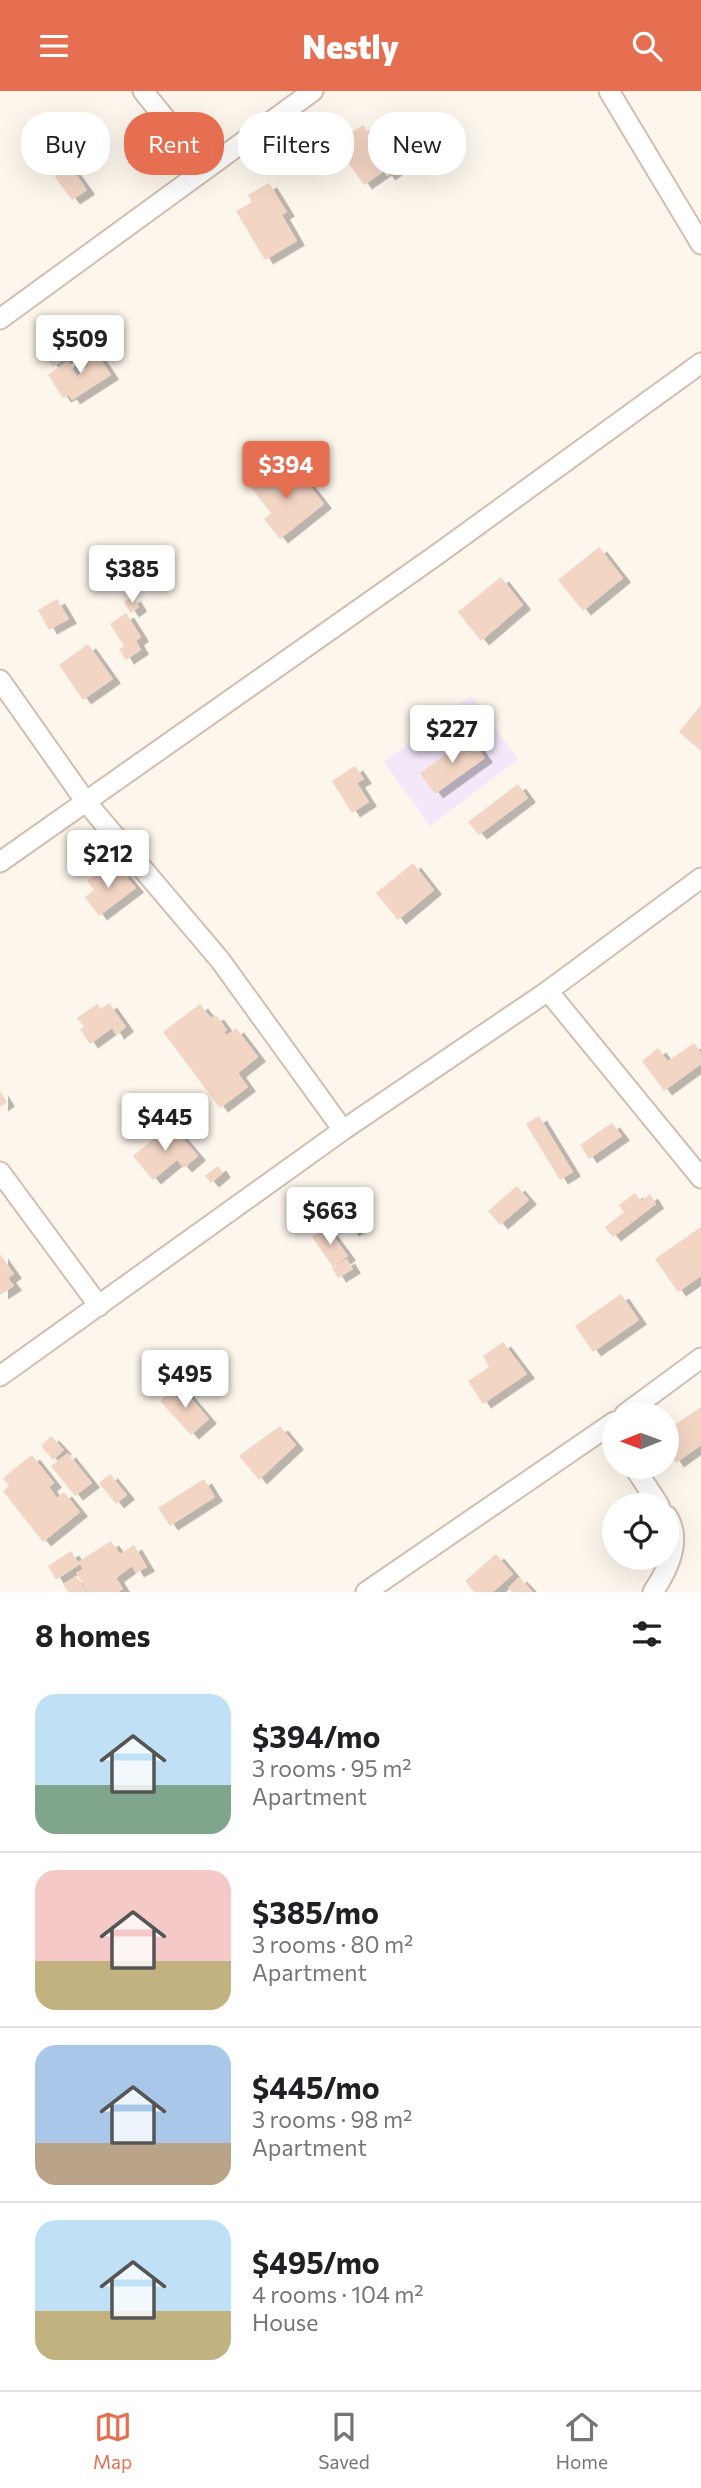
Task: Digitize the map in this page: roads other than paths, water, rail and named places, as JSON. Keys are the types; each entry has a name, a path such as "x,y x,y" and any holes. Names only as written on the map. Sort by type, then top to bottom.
{"street":[{"path":"143,91 160,112"},
{"path":"224,155 313,91"},
{"path":"609,91 701,244"},
{"path":"0,319 197,175"},
{"path":"0,862 424,564 701,363"},
{"path":"0,680 86,802 220,960 343,1130"},
{"path":"0,1376 343,1130 548,991 701,878"},
{"path":"548,991 701,1178"},
{"path":"0,1172 99,1306"},
{"path":"641,1402 701,1358"},
{"path":"366,1592 602,1436"},
{"path":"653,1592 667,1570"}]}
